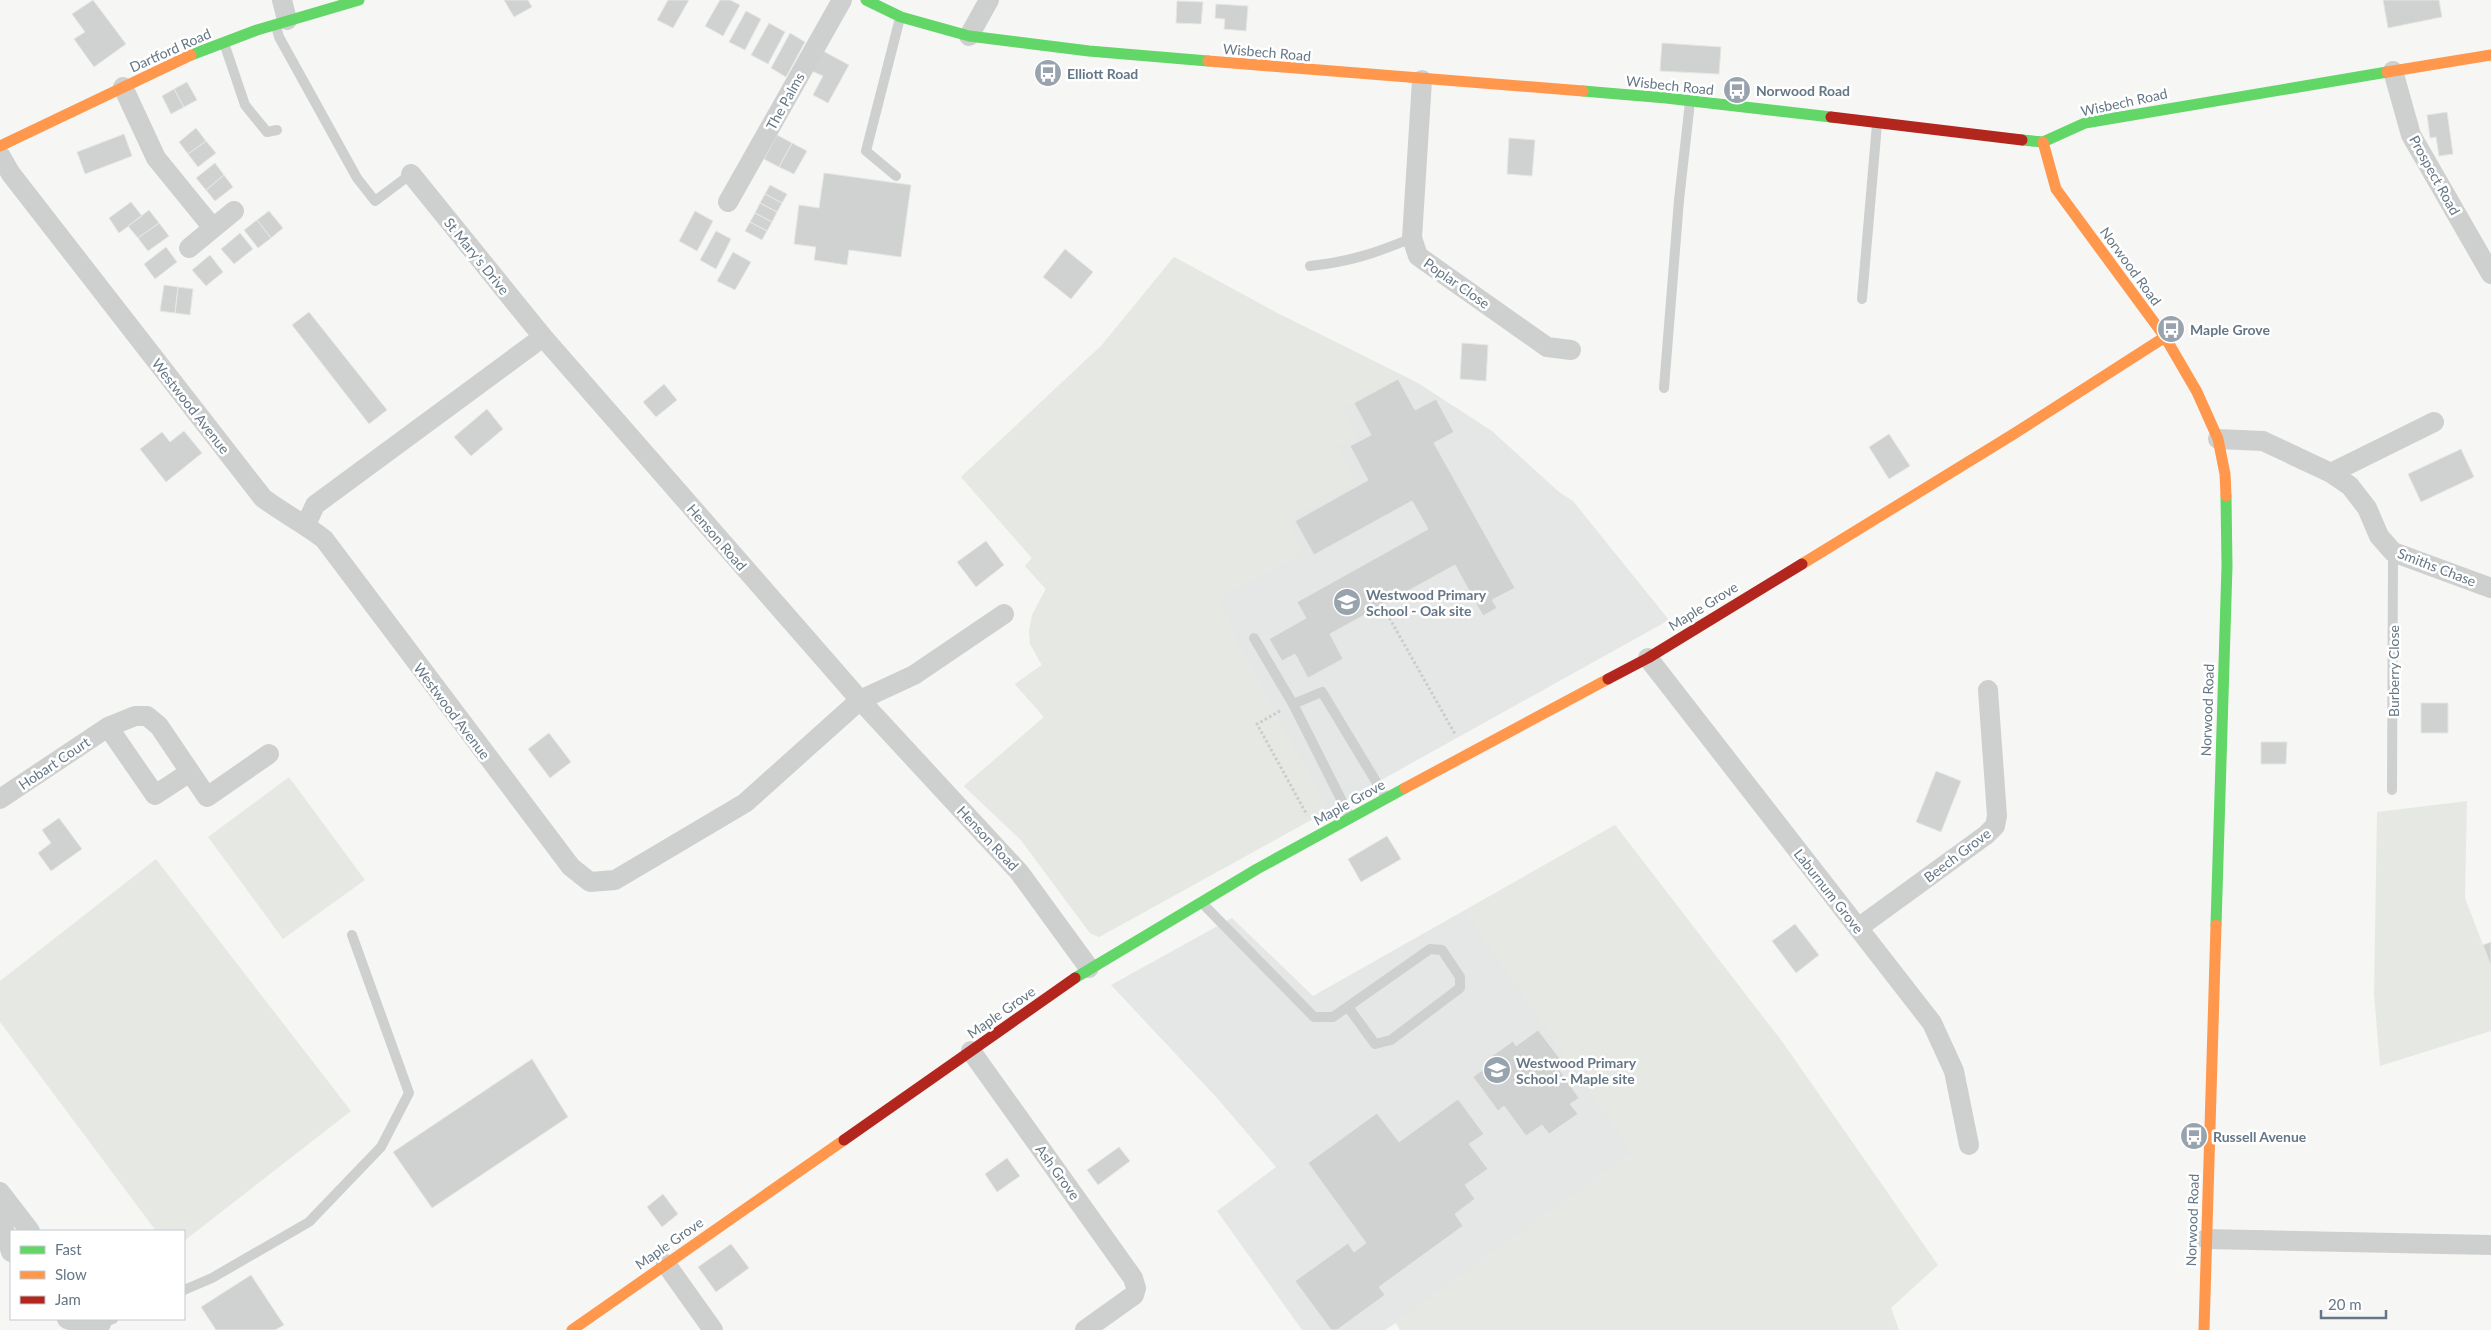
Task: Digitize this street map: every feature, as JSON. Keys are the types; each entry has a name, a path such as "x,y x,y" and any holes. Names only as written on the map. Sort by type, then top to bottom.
{"street":[{"path":"281,23 282,0"},
{"name":"Dartford Road","path":"0,146 123,87 224,42 359,0"},
{"name":"The Palms","path":"728,202 842,0"},
{"path":"866,0 900,17"},
{"path":"969,36 989,0"},
{"name":"Wisbech Road","path":"900,17 969,36 1089,51 1690,101 2043,142 2085,123 2491,55"},
{"name":"Prospect Road","path":"2393,71 2411,135 2491,274"},
{"path":"1412,238 1422,80"},
{"path":"123,87 156,158 213,228"},
{"name":"Norwood Road","path":"2043,142 2056,189 2164,338 2197,392 2218,439 2226,492 2227,566 2204,1330"},
{"name":"Westwood Avenue","path":"0,155 11,174 263,498 288,516 306,525 324,540 571,867 590,882 615,880 745,803 860,700 914,675 1004,614"},
{"name":"St Mary's Drive","path":"411,174 542,337"},
{"path":"188,248 234,210"},
{"name":"Poplar Close","path":"1412,238 1418,256 1547,347 1571,350"},
{"path":"306,525 314,504 542,337"},
{"name":"Henson Road","path":"542,337 860,700 1019,872 1089,968"},
{"name":"Maple Grove","path":"572,1330 1089,968 1200,902 1386,798 1648,658 2164,338"},
{"path":"2331,473 2434,422"},
{"name":"Smiths Chase","path":"2218,439 2263,441 2331,473 2350,486 2367,508 2379,536 2393,552 2491,588"},
{"name":"Laburnum Grove","path":"1648,658 1932,1023 1954,1071 1969,1145"},
{"name":"Beech Grove","path":"1858,928 1986,835 1995,826 1998,816 1988,690"},
{"name":"Hobart Court","path":"0,799 108,727 135,716 147,716 159,726 208,797 269,754"},
{"path":"108,727 155,795 190,772"},
{"name":"Ash Grove","path":"972,1051 1133,1278 1136,1288 1134,1296 1085,1330"},
{"path":"1,1194 29,1230"},
{"path":"1,1194 1,1219 10,1249"},
{"path":"2206,1239 2491,1246"},
{"path":"666,1264 714,1330"},
{"path":"71,1320 86,1326 104,1323"}],"lane":[{"path":"896,176 866,151 900,17"},
{"path":"281,23 278,38 357,178 375,200 411,174"},
{"path":"224,42 245,105 267,132 277,130"},
{"path":"1664,388 1677,220 1690,101"},
{"path":"1862,299 1877,123"},
{"path":"1310,266 1342,263 1378,252 1412,238"},
{"name":"Burberry Close","path":"2392,790 2393,552"},
{"path":"1254,638 1292,702 1350,818"},
{"path":"1292,702 1322,692 1386,798"},
{"path":"1200,902 1314,1017 1333,1017 1430,949 1442,950 1460,977 1460,988 1391,1040 1375,1044 1348,1007"},
{"path":"185,1290 212,1278 309,1222 382,1146 409,1093 352,936"}],"path":[{"path":"1382,605 1456,737"},
{"path":"1292,702 1279,713 1257,724 1318,836"}],"shaded area":[{"name":"Westwood Primary School - Oak site","path":"1174,257 1275,312 1418,383 1492,431 1559,492 1573,501 1669,620 1099,937 1090,933 1021,840 964,786 1044,717 1015,684 1042,665 1030,644 1029,631 1032,615 1046,589 1025,566 1032,558 961,477 1102,345"},
{"name":"Westwood Primary School - Oak site","path":"1174,257 1275,312 1404,376 1341,408 1356,436 1337,447 1354,483 1287,521 1303,552 1219,599 1237,642 1323,802 1324,813 1099,937 1090,933 1021,840 964,786 1044,717 1015,684 1042,665 1032,644 1030,627 1035,609 1046,589 1025,566 1032,558 961,477 1102,345"},
{"path":"289,777 365,880 283,939 208,837"},
{"path":"2467,801 2465,898 2491,966 2491,1031 2380,1066 2374,994 2377,812"},
{"name":"Westwood Primary School - Maple site","path":"1615,825 1783,1043 1887,1192 1400,1330 1396,1323 1385,1330 1302,1330 1217,1211 1276,1167 1217,1098 1111,985 1232,918 1313,996"},
{"path":"1615,825 1783,1043 1938,1265 1891,1308 1899,1330 1400,1330 1396,1322 1632,1152 1465,911"},
{"path":"156,859 351,1111 185,1240 185,1230 155,1230 0,1022 0,981"}],"building":[{"path":"93,0 126,44 94,67 74,39 85,32 72,14"},
{"path":"504,0 528,0 532,7 514,17"},
{"path":"668,0 689,0 673,28 657,20"},
{"path":"720,0 730,0 740,5 723,36 705,26"},
{"path":"2383,0 2439,0 2442,17 2388,28"},
{"path":"1177,1 1203,2 1201,24 1176,23"},
{"path":"1216,4 1248,6 1246,31 1224,29 1225,19 1215,18"},
{"path":"746,11 761,19 745,50 729,42"},
{"path":"769,23 785,32 768,64 751,55"},
{"path":"790,33 805,42 786,77 771,68"},
{"path":"1662,43 1721,47 1719,74 1660,71"},
{"path":"823,51 849,65 828,103 813,95 823,76 812,71"},
{"path":"187,82 197,100 184,107 174,89"},
{"path":"174,89 184,107 171,114 162,96"},
{"path":"2447,112 2453,154 2439,156 2436,137 2430,138 2427,115"},
{"path":"196,128 206,141 188,154 179,142"},
{"path":"124,134 132,156 85,174 77,152"},
{"path":"777,135 792,143 779,167 764,159"},
{"path":"1509,138 1535,140 1532,176 1507,174"},
{"path":"206,141 216,153 198,167 188,154"},
{"path":"792,143 807,151 794,174 779,167"},
{"path":"215,163 224,175 206,190 196,178"},
{"path":"824,173 911,185 901,257 849,250 847,265 814,260 816,247 794,244 799,205 819,208"},
{"path":"224,175 233,187 215,201 206,190"},
{"path":"770,185 787,194 782,203 765,194"},
{"path":"765,194 782,203 777,212 760,203"},
{"path":"131,202 142,216 119,233 109,218"},
{"path":"760,203 777,212 772,222 755,213"},
{"path":"149,210 159,223 138,238 128,226"},
{"path":"269,211 283,228 271,238 257,220"},
{"path":"695,211 713,221 697,251 679,241"},
{"path":"755,213 772,222 767,231 750,222"},
{"path":"257,220 271,238 258,248 244,230"},
{"path":"750,222 767,231 762,240 745,231"},
{"path":"159,223 169,236 148,251 138,238"},
{"path":"716,231 731,239 716,269 700,260"},
{"path":"240,233 253,249 234,264 221,249"},
{"path":"166,247 177,262 155,279 144,264"},
{"path":"1065,249 1093,272 1071,299 1043,277"},
{"path":"733,252 751,262 735,290 717,281"},
{"path":"210,255 223,272 206,286 192,270"},
{"path":"164,285 178,287 175,313 160,311"},
{"path":"178,287 193,289 190,315 175,313"},
{"path":"309,312 387,410 369,424 292,325"},
{"path":"1462,343 1488,345 1486,381 1460,379"},
{"path":"1398,379 1415,410 1436,399 1454,432 1434,443 1515,588 1492,600 1497,608 1483,616 1455,565 1330,634 1343,659 1308,678 1295,654 1282,661 1269,639 1306,618 1297,602 1428,529 1412,501 1314,555 1295,521 1368,480 1350,446 1371,435 1354,403"},
{"path":"664,384 677,400 656,417 643,402"},
{"path":"487,409 503,429 471,456 454,437"},
{"path":"184,431 202,453 166,482 140,449 162,432 170,442"},
{"path":"1889,434 1910,466 1889,479 1869,447"},
{"path":"2461,449 2474,477 2421,502 2408,474"},
{"path":"986,541 1004,565 976,587 957,562"},
{"path":"2421,703 2448,703 2448,733 2421,733"},
{"path":"549,733 571,762 550,778 528,749"},
{"path":"2261,742 2287,742 2286,764 2261,764"},
{"path":"1936,771 1961,781 1941,832 1916,822"},
{"path":"59,818 82,849 51,871 38,853 51,843 42,830"},
{"path":"1387,836 1401,859 1361,882 1348,859"},
{"path":"1795,924 1819,955 1796,973 1772,941"},
{"path":"2491,942 2491,966 2483,945"},
{"path":"1538,1030 1564,1064 1558,1068 1579,1098 1570,1104 1578,1114 1549,1134 1542,1125 1526,1136 1504,1106 1498,1111 1473,1077 1495,1061 1492,1056 1513,1041 1516,1046"},
{"path":"532,1059 568,1117 432,1208 393,1152"},
{"path":"1458,1099 1484,1134 1469,1144 1488,1169 1465,1185 1475,1199 1455,1214 1463,1226 1379,1287 1385,1295 1337,1330 1331,1330 1295,1281 1348,1243 1354,1252 1366,1243 1308,1163 1377,1113 1399,1142"},
{"path":"1119,1147 1130,1161 1098,1185 1087,1170"},
{"path":"1007,1158 1020,1176 997,1192 985,1174"},
{"path":"663,1194 678,1214 662,1227 647,1207"},
{"path":"731,1244 749,1268 716,1292 698,1267"},
{"path":"251,1275 284,1325 275,1330 216,1330 201,1307"}],"traffic: fast":[{"path":"191,55 257,30 359,0"},
{"path":"866,0 901,17 969,36 1089,51 1208,61"},
{"path":"2022,140 2043,142 2085,123 2387,72"},
{"path":"1583,91 1666,98 1831,117"},
{"path":"2216,925 2227,566 2226,496"},
{"path":"1075,978 1257,869 1405,788"}],"traffic: slow":[{"path":"0,146 191,55"},
{"path":"2387,72 2491,55"},
{"path":"1208,61 1583,91"},
{"path":"2043,142 2056,189 2165,337 2197,392 2218,439 2225,474 2226,496"},
{"path":"1802,564 2012,435 2165,337"},
{"path":"1405,788 1608,679"},
{"path":"2204,1330 2216,925"},
{"path":"572,1330 844,1140"}],"traffic: jam":[{"path":"1831,117 2022,140"},
{"path":"1608,679 1648,658 1802,564"},
{"path":"844,1140 1075,978"}],"place":[{"name":"Elliott Road","path":"1048,73"},
{"name":"Norwood Road","path":"1737,90"},
{"name":"Maple Grove","path":"2171,329"},
{"name":"Westwood Primary School - Oak site","path":"1347,602"},
{"name":"Westwood Primary School - Maple site","path":"1497,1070"},
{"name":"Russell Avenue","path":"2194,1136"}]}
